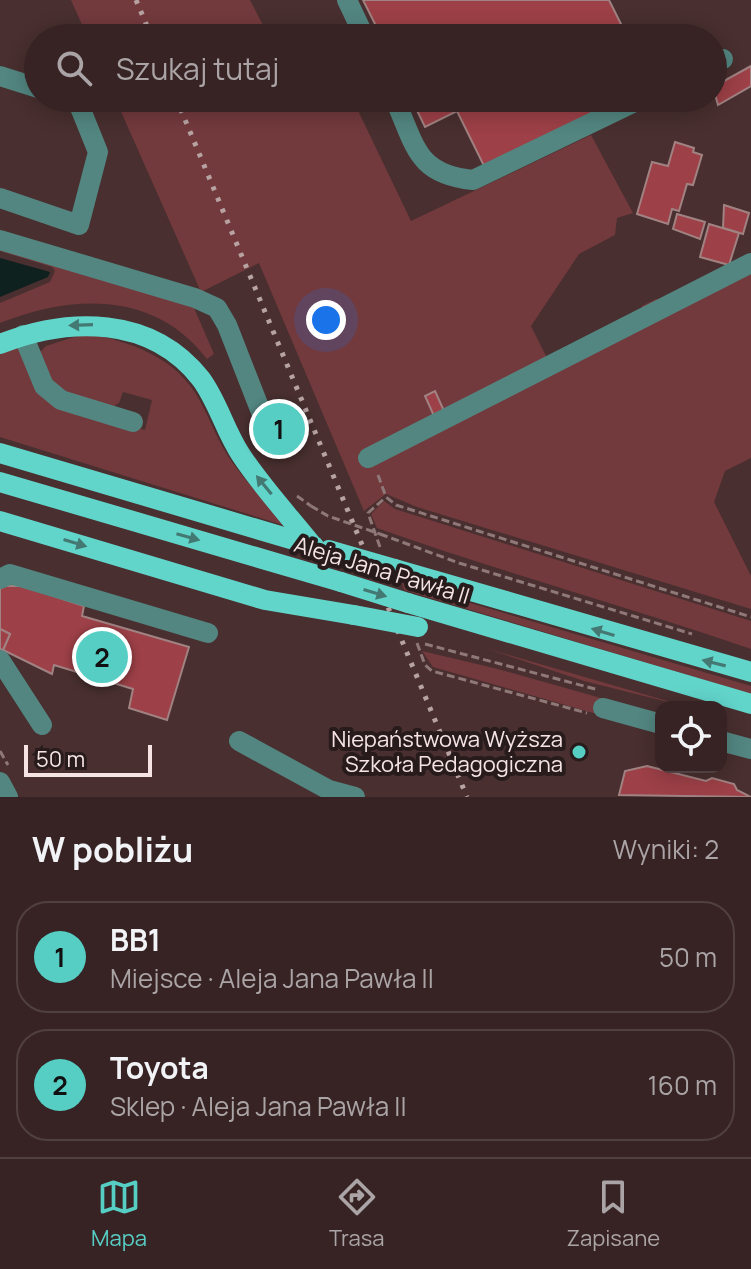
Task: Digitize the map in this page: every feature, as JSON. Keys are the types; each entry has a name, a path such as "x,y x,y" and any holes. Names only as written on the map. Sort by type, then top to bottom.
{"main road":[{"path":"0,344 23,335 79,324 104,325 159,343 181,358 212,396 253,472 321,548"},
{"name":"Aleja Jana Pawła II","path":"6,455 751,672"},
{"name":"Aleja Jana Pawła II","path":"3,483 751,704"},
{"path":"0,521 265,600 354,615 419,635 478,624"}],"street":[{"path":"347,0 358,24"},
{"path":"0,76 24,84"},
{"path":"0,198 79,225 98,152 82,112"},
{"path":"401,112 426,166 446,177 473,180 614,112"},
{"path":"0,240 195,298 217,308 227,325 261,412"},
{"path":"368,458 751,263"},
{"path":"23,335 44,386 61,400 133,422"},
{"path":"0,579 10,574 208,633"},
{"path":"0,660 42,725"},
{"path":"604,706 655,722"},
{"path":"239,741 329,790 355,797"},
{"path":"727,743 751,749"},
{"path":"0,782 8,797"}],"path":[{"path":"368,458 386,497 396,505 751,617"},
{"path":"386,497 368,516 390,565"},
{"path":"311,506 328,516 459,563 695,635"},
{"path":"419,635 604,706"},
{"path":"419,635 425,665 432,671 604,706"}],"shaded area":[{"path":"71,0 250,0 262,24 82,24"},
{"path":"121,112 359,112 411,221 591,135 633,213 617,218 615,235 579,254 531,326 548,360 642,315 642,306 656,299 662,301 751,273 751,458 725,471 714,502 751,576 751,609 417,507 386,494 364,511 259,263 201,292"},
{"path":"0,244 191,301 214,354 207,359 186,337 163,321 138,310 111,305 56,307 0,323 0,303 50,282 55,271 52,267 0,251"},
{"path":"86,333 136,347 179,373 200,401 235,467 259,495 296,529 0,437 0,352 18,348 65,407 145,430 152,400 123,392 119,403 111,408 53,387 40,352 46,346"},
{"path":"384,501 395,509 751,621 751,649 377,528 371,514"},
{"path":"402,583 751,686 751,694 404,590"},
{"path":"485,648 667,701 584,681"},
{"path":"422,651 498,669 655,715 597,714 433,667"}],"water":[{"path":"0,258 50,272 48,277 0,297"}],"building":[{"path":"363,0 609,0 621,24 375,24"},
{"path":"751,66 751,86 727,100 727,79"},
{"path":"418,112 455,112 425,127"},
{"path":"457,112 604,112 486,170"},
{"path":"675,142 694,148 693,152 702,155 693,185 687,184 679,211 672,209 668,224 637,214 652,162 668,166"},
{"path":"724,205 749,213 743,234 723,228"},
{"path":"677,214 705,222 700,239 673,229"},
{"path":"709,224 739,233 729,265 700,257"},
{"path":"435,391 444,411 434,416 425,396"},
{"path":"282,420 287,434 275,438 270,424"},
{"path":"4,586 23,586 84,606 82,616 189,647 167,720 129,708 133,689 54,665 52,674 3,650 10,634 0,629 0,589"},
{"path":"0,629 10,634 3,650 0,649"},
{"path":"647,766 655,768 655,773 675,773 706,781 712,778 734,784 737,790 751,797 619,795 625,771"}],"railway":[{"path":"136,0 146,24"},
{"path":"182,112 467,797"}],"place":[{"name":"BB1","path":"279,429"},
{"name":"Toyota","path":"102,657"},
{"name":"Niepaństwowa Wyższa Szkoła Pedagogiczna","path":"579,752"}]}
